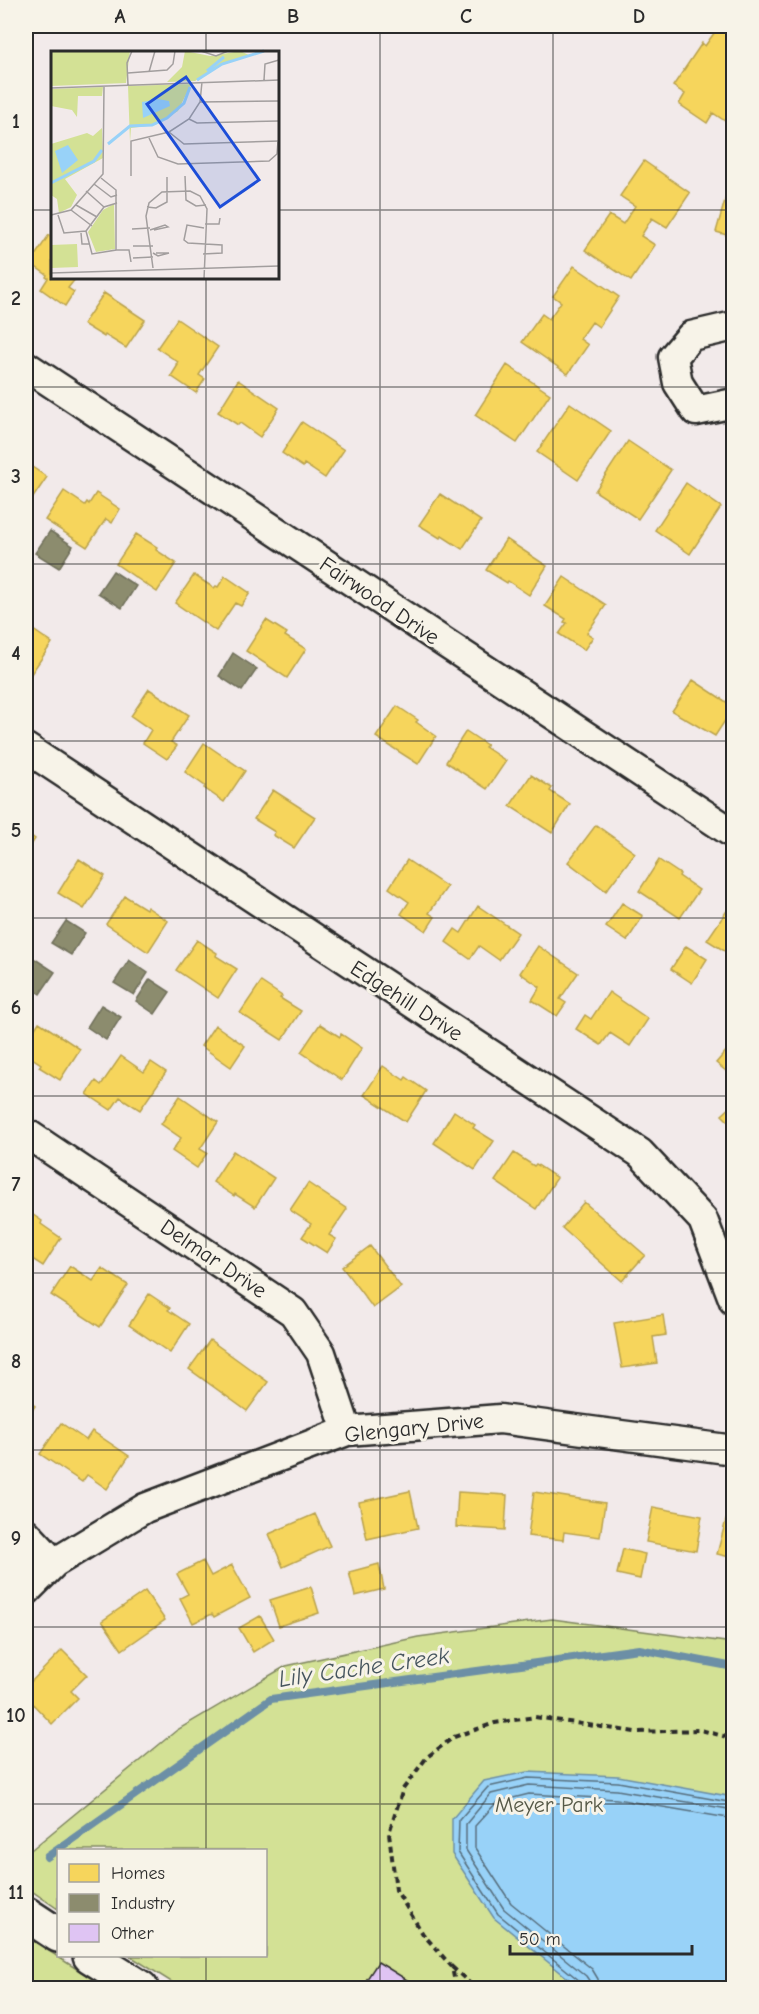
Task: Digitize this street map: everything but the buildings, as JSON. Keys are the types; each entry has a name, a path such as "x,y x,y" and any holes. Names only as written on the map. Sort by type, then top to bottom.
{"street":[{"path":"734,326 692,336 673,357 678,383 696,411 734,403"},
{"name":"Fairwood Drive","path":"26,366 734,834"},
{"name":"Edgehill Drive","path":"26,748 640,1153 703,1220 734,1301"},
{"name":"Delmar Drive","path":"26,1133 293,1311 321,1353 346,1431"},
{"name":"Glengary Drive","path":"26,1591 54,1563 146,1508 346,1431 500,1419 733,1450"},
{"path":"733,1450 734,1437"},
{"path":"26,1533 54,1563"},
{"path":"26,1914 57,1934"},
{"path":"92,1957 141,1989"}],"path":[{"path":"475,1989 423,1934 396,1890 389,1833 403,1789 428,1757 454,1737 495,1723 535,1717 635,1732 701,1730 734,1739"},
{"path":"452,1967 456,1989"}],"green space":[{"name":"Meyer Park","path":"552,1619 733,1643 733,1988 181,1988 132,1957 267,1957 267,1849 57,1849 57,1908 26,1887 26,1854 177,1730 286,1666 418,1637"},
{"path":"26,1936 106,1988 26,1988"}],"water":[{"path":"527,1772 618,1776 733,1797 733,1988 580,1988 494,1918 452,1854 452,1819 484,1781"}],"waterway":[{"name":"Lily Cache Creek","path":"58,1849 271,1699 639,1649 734,1667"},
{"name":"Lily Cache Creek","path":"47,1857 57,1850"}]}
